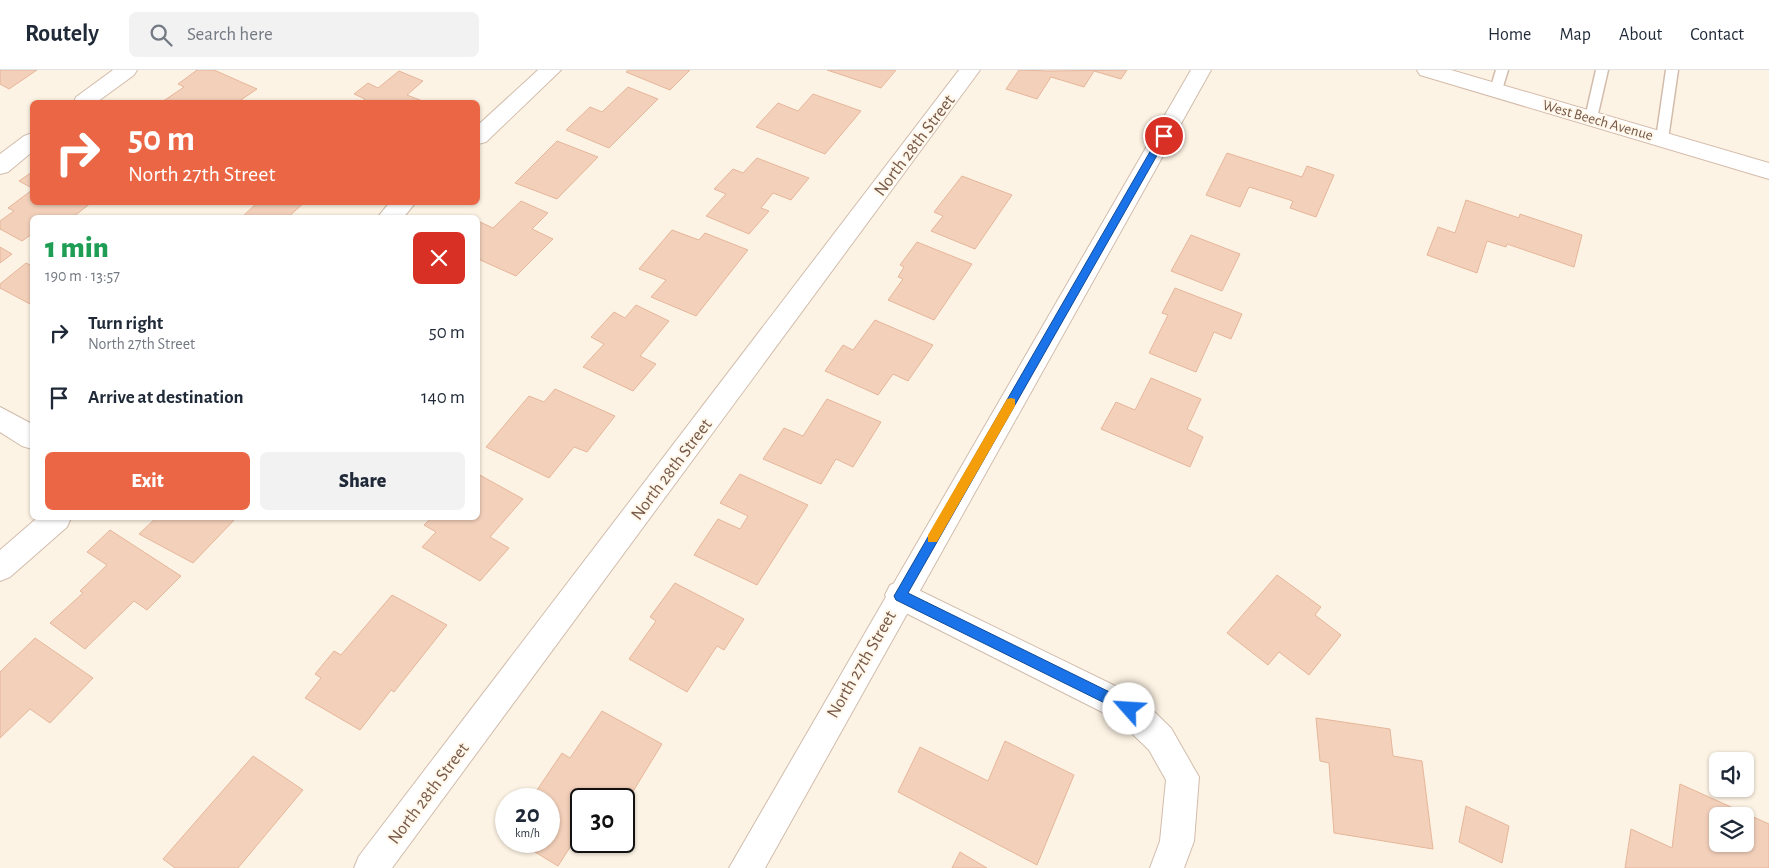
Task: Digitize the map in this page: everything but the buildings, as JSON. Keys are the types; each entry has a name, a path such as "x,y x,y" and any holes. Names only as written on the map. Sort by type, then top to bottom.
{"street":[{"path":"87,100 127,70"},
{"path":"480,135 551,70"},
{"name":"North 28th Street","path":"371,868 970,70"},
{"name":"North 27th Street","path":"746,868 900,596 1132,195 1201,70"},
{"name":"West Beech Avenue","path":"1427,70 1499,80 1592,118 1769,172"},
{"path":"0,166 30,143"},
{"path":"391,215 402,205"},
{"path":"0,418 30,437"},
{"path":"0,568 54,520"},
{"path":"900,596 1129,709 1160,739 1183,778 1177,841 1167,868"}],"lane":[{"path":"1592,118 1602,70"},
{"path":"1662,139 1672,70"}],"slow traffic":[{"path":"932,539 1011,402"}],"route":[{"path":"1129,709 900,596 1069,300 1132,195 1164,136"}]}
